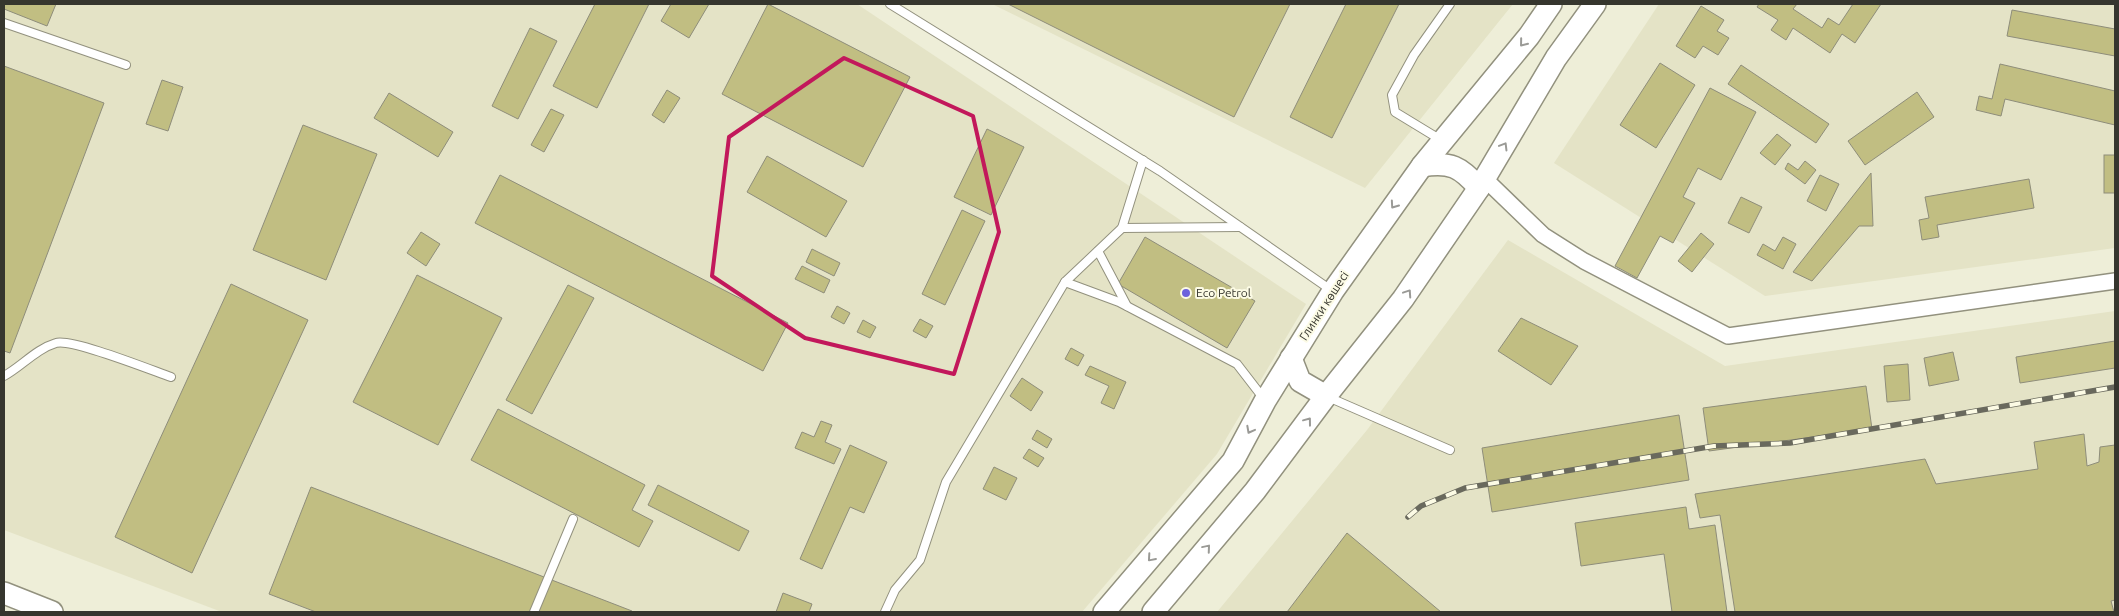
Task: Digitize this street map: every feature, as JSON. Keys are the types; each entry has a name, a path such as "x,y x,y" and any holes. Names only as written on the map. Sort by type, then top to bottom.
{"main road":[{"name":"Глинки көшесі","path":"1104,612 1233,461 1265,400 1333,291 1422,166 1529,36 1551,4"},
{"path":"1153,612 1255,491 1326,396 1404,300 1482,183 1556,58 1595,4"},
{"path":"1422,166 1439,163 1455,166 1482,183"},
{"path":"1291,358 1300,381 1326,396"},
{"path":"4,594 52,612"}],"street":[{"path":"1482,183 1544,235 1584,262 1728,336 2115,281"}],"lane":[{"path":"890,4 1143,160 1333,291"},
{"path":"1442,141 1394,112 1392,95 1414,55 1450,4"},
{"path":"4,22 126,65"},
{"path":"884,612 895,590 920,560 946,482 1065,282 1122,228 1143,160"},
{"path":"1122,228 1240,227"},
{"path":"1098,251 1127,306"},
{"path":"1065,282 1127,306 1238,364 1265,400"},
{"path":"4,376 42,349 58,342 76,345 171,377"},
{"path":"1326,396 1450,450"},
{"path":"534,612 573,519"}],"highlighted area":[{"path":"844,58 973,116 999,232 954,374 805,338 712,276 729,137"}],"shaded area":[{"path":"4,4 857,4 1306,304 1217,454 1082,612 222,612 4,530"},
{"path":"992,4 1513,4 1365,188"},
{"path":"1659,4 2115,4 2115,248 1765,296 1554,163"},
{"path":"1508,240 1725,366 2115,311 2115,612 1217,612 1367,430"}],"building":[{"path":"4,4 56,4 47,26 4,9"},
{"path":"595,4 649,4 597,108 553,86"},
{"path":"671,4 709,4 689,38 661,21"},
{"path":"768,4 910,77 863,167 722,94"},
{"path":"1008,4 1290,4 1234,117"},
{"path":"1346,4 1399,4 1332,138 1290,117"},
{"path":"1759,4 1797,4 1793,9 1822,28 1828,18 1839,25 1853,4 1881,4 1855,43 1842,34 1830,53 1793,28 1786,40 1771,30 1778,20 1757,7"},
{"path":"1701,6 1724,20 1717,31 1729,38 1718,55 1703,46 1695,58 1676,46"},
{"path":"2012,10 2115,29 2115,56 2007,36"},
{"path":"530,28 557,41 518,119 492,106"},
{"path":"1660,63 1695,85 1656,148 1620,125"},
{"path":"2000,64 2115,91 2115,125 2005,99 2001,116 1976,110 1979,96 1992,99"},
{"path":"1741,65 1829,124 1816,143 1728,84"},
{"path":"4,66 104,103 10,353 4,351"},
{"path":"162,80 183,87 168,131 146,124"},
{"path":"1710,88 1756,112 1721,180 1698,168 1683,197 1695,203 1673,243 1660,236 1637,278 1615,266"},
{"path":"667,90 680,98 664,123 652,115"},
{"path":"1917,92 1934,117 1865,165 1848,141"},
{"path":"389,93 453,132 438,157 374,118"},
{"path":"551,109 564,115 544,152 531,145"},
{"path":"303,125 377,154 326,280 253,250"},
{"path":"987,129 1024,147 991,215 954,197"},
{"path":"1777,134 1791,145 1775,165 1760,153"},
{"path":"2104,155 2115,155 2115,193 2104,193"},
{"path":"767,156 847,201 826,237 747,192"},
{"path":"1805,161 1816,170 1805,184 1785,169 1788,163 1798,170"},
{"path":"1871,173 1873,226 1859,226 1812,281 1793,272"},
{"path":"500,175 788,323 763,371 475,223"},
{"path":"1820,175 1839,184 1826,211 1807,201"},
{"path":"2029,179 2034,208 1937,225 1939,237 1922,240 1919,220 1929,218 1925,197"},
{"path":"1741,197 1762,207 1749,233 1728,223"},
{"path":"962,210 985,221 945,305 922,294"},
{"path":"421,232 440,244 426,266 407,253"},
{"path":"1701,233 1714,244 1692,272 1678,261"},
{"name":"Eco Petrol","path":"1145,237 1255,301 1227,348 1118,284"},
{"path":"1783,237 1796,244 1783,269 1757,255 1763,244 1775,251"},
{"path":"812,249 840,263 834,276 806,262"},
{"path":"802,266 830,280 824,293 795,279"},
{"path":"417,275 502,318 438,445 353,402"},
{"path":"231,284 308,320 192,573 115,537"},
{"path":"568,285 594,298 532,414 506,400"},
{"path":"837,306 850,313 844,324 831,317"},
{"path":"1521,318 1578,346 1551,385 1498,351"},
{"path":"920,319 933,326 926,338 913,331"},
{"path":"863,320 876,327 870,338 857,332"},
{"path":"2115,341 2115,368 2020,383 2016,357"},
{"path":"1071,348 1084,355 1078,366 1065,359"},
{"path":"1953,352 1959,380 1929,386 1924,358"},
{"path":"1908,364 1910,400 1887,402 1884,366"},
{"path":"1090,366 1126,382 1114,409 1101,403 1109,386 1085,375"},
{"path":"1022,378 1043,392 1031,411 1010,396"},
{"path":"1866,386 1872,429 1709,451 1703,408"},
{"path":"498,409 645,485 632,510 653,521 639,547 471,460"},
{"path":"1679,415 1689,480 1492,512 1482,448"},
{"path":"821,421 832,425 825,442 841,449 834,464 795,448 802,432 814,437"},
{"path":"1037,430 1052,439 1047,448 1032,439"},
{"path":"2084,434 2087,466 2099,462 2100,447 2115,445 2115,600 2111,601 2114,612 1735,612 1720,515 1700,518 1695,494 1925,459 1936,484 2038,469 2034,442"},
{"path":"850,445 887,462 864,513 850,507 822,569 800,559"},
{"path":"1029,449 1044,458 1038,467 1023,458"},
{"path":"994,467 1017,478 1006,500 983,489"},
{"path":"658,485 749,531 739,551 648,505"},
{"path":"311,487 632,612 316,612 269,594"},
{"path":"1686,507 1689,529 1715,525 1727,612 1672,612 1664,554 1581,566 1575,523"},
{"path":"1347,533 1441,612 1287,612"},
{"path":"783,593 812,604 809,612 776,612"}],"railway":[{"path":"1408,517 1421,506 1465,488 1714,446 1790,443 2115,387"}],"place":[{"name":"Eco Petrol","path":"1186,293"}]}
